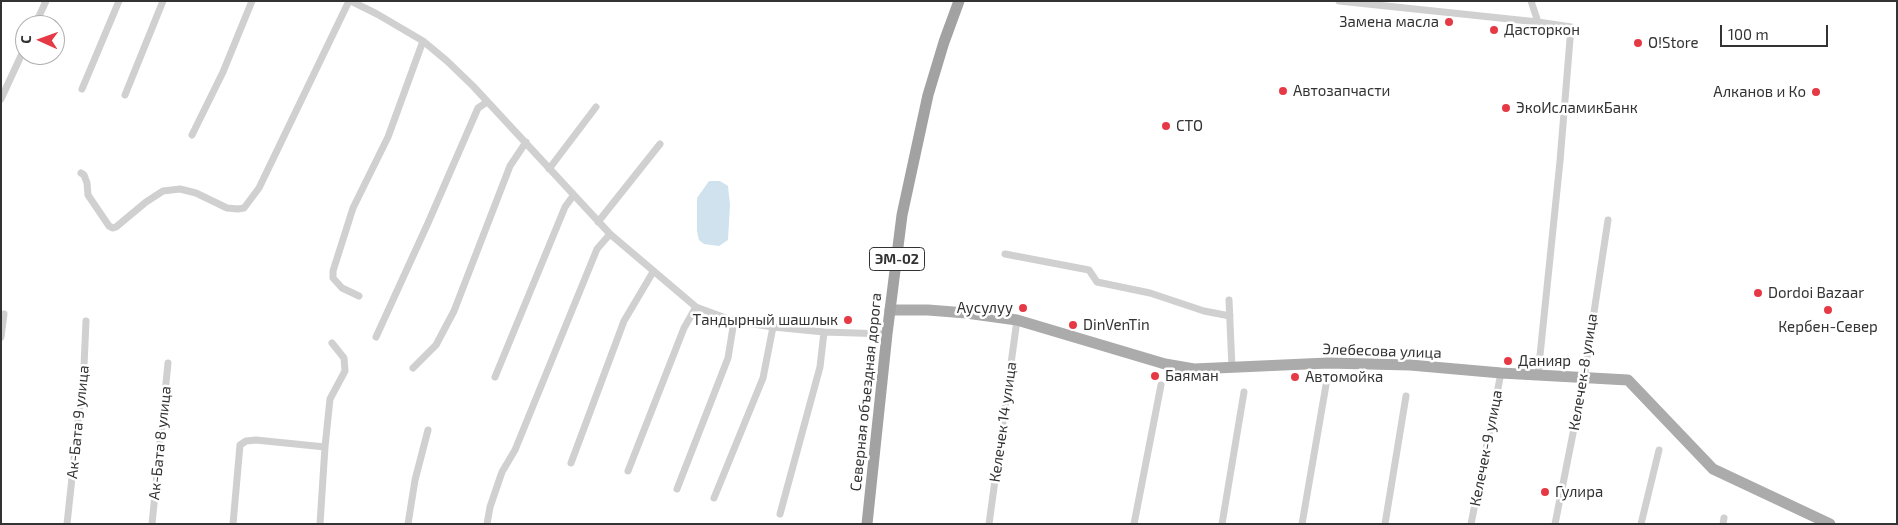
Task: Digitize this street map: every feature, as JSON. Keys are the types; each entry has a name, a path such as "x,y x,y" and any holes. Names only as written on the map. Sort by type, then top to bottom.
{"highway":[{"name":"Северная объездная дорога","path":"867,524 887,334 902,215 928,95 959,1"}],"main road":[{"name":"Элебесова улица","path":"890,310 966,312 1017,320 1165,364 1194,369 1338,363 1410,365 1501,373 1628,380 1713,469 1830,524"}],"street":[{"path":"40,15 46,1"},
{"path":"82,90 119,1"},
{"path":"125,95 163,1"},
{"path":"192,135 222,72 252,1"},
{"path":"81,172 87,182 88,195 109,226 113,228 146,202 164,191 180,189 226,208 244,208 259,188 350,1 377,14 423,41 474,86 610,234 652,272 696,307 734,321 773,327 824,332 887,334"},
{"path":"1339,1 1571,27 1560,161 1538,375"},
{"path":"1531,1 1538,22"},
{"path":"358,296 342,288 333,278 333,271 354,208 388,137 423,41"},
{"path":"1,99 17,65"},
{"path":"376,337 478,108 487,102"},
{"path":"549,169 596,107"},
{"path":"413,368 436,345 454,311 510,166 526,142"},
{"path":"598,222 660,144"},
{"path":"495,377 565,207 574,196"},
{"name":"Келечек-8 улица","path":"1555,524 1584,378 1608,220"},
{"path":"487,524 490,507 502,472 515,450 597,249 610,234"},
{"path":"1005,254 1089,270 1097,282 1150,294 1204,311 1230,316"},
{"path":"571,463 624,321 652,272"},
{"path":"1229,300 1232,368"},
{"path":"628,471 684,328 696,307"},
{"path":"1,337 4,314"},
{"name":"Келечек 14 улица","path":"989,524 1017,320"},
{"name":"Ак-Бата 9 улица","path":"68,524 84,366 86,321"},
{"path":"677,489 728,358 734,321"},
{"path":"714,498 763,378 773,327"},
{"path":"780,514 820,368 824,332"},
{"path":"320,524 330,399 345,371 344,358 332,343"},
{"name":"Ак-Бата 8 улица","path":"152,524 168,363"},
{"name":"Келечек-9 улица","path":"1471,524 1501,373"},
{"path":"1134,524 1161,385"},
{"path":"1302,524 1326,385"},
{"path":"1222,524 1244,392"},
{"path":"1385,524 1406,396"},
{"path":"408,524 415,480 428,430"},
{"path":"233,524 240,446 246,441 256,440 325,446"},
{"path":"1641,524 1659,450"}],"water":[{"path":"709,181 720,181 728,186 730,205 728,240 719,246 704,244 699,240 697,231 697,198"}],"place":[{"name":"Замена масла","path":"1449,22"},
{"name":"Дасторкон","path":"1494,30"},
{"name":"O!Store","path":"1638,43"},
{"name":"Автозапчасти","path":"1283,91"},
{"name":"Алканов и Ко","path":"1816,92"},
{"name":"ЭкоИсламикБанк","path":"1506,108"},
{"name":"СТО","path":"1166,126"},
{"name":"Dordoi Bazaar","path":"1758,293"},
{"name":"Аусулуу","path":"1023,308"},
{"name":"Кербен-Север","path":"1828,310"},
{"name":"Тандырный шашлык","path":"848,320"},
{"name":"DinVenTin","path":"1073,325"},
{"name":"Данияр","path":"1508,361"},
{"name":"Баяман","path":"1155,376"},
{"name":"Автомойка","path":"1295,377"},
{"name":"Гулира","path":"1545,492"}]}
